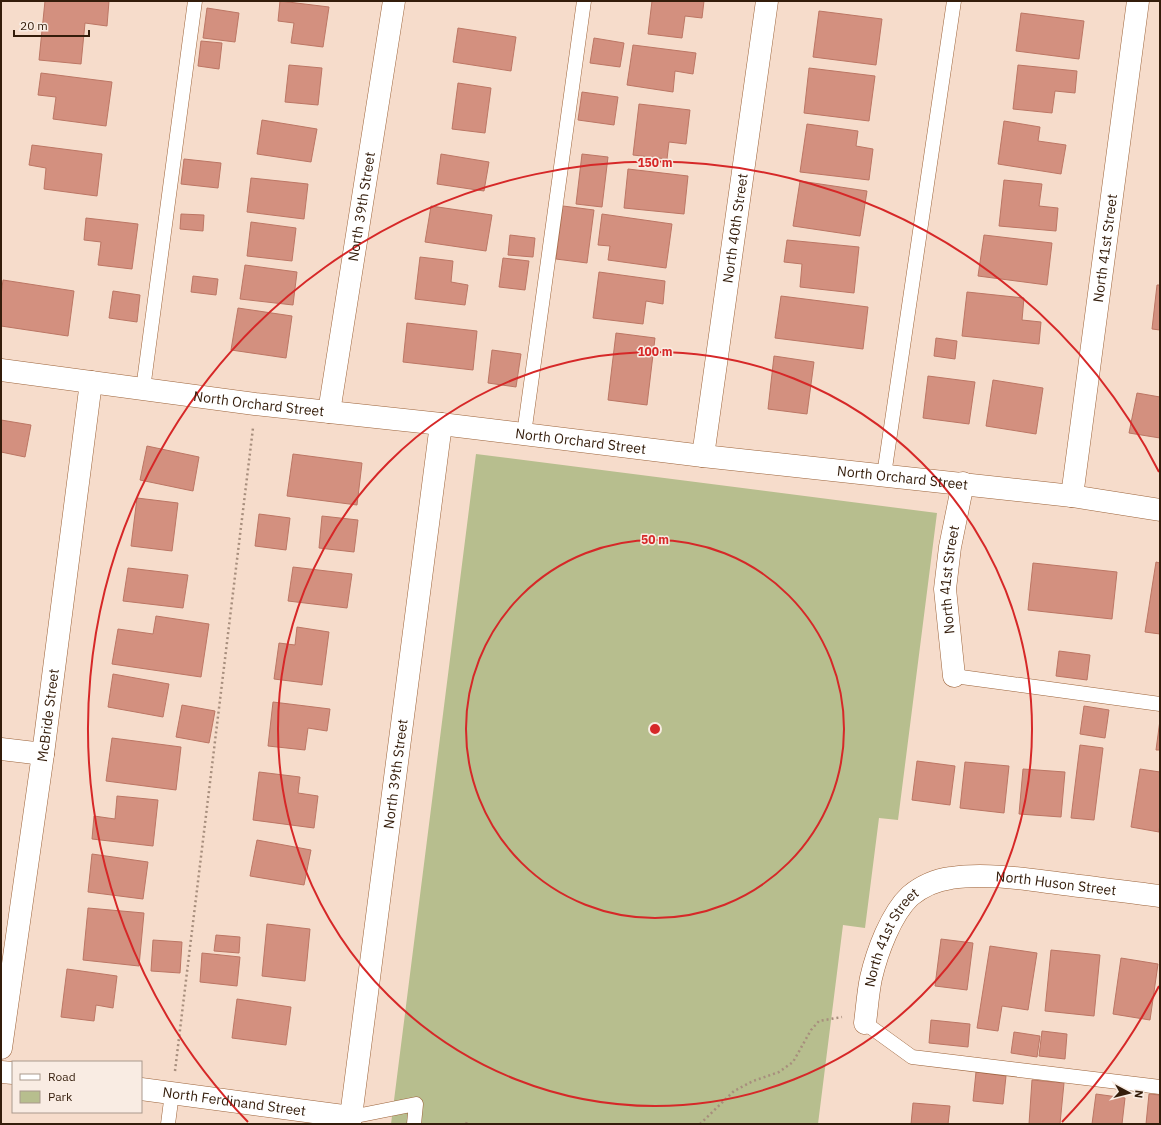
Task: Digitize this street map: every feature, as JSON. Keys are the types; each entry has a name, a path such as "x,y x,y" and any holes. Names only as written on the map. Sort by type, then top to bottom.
{"street":[{"name":"North 39th Street","path":"329,412 394,1"},
{"name":"North 40th Street","path":"703,456 767,1"},
{"name":"North 41st Street","path":"1072,496 1138,1"},
{"name":"North Orchard Street","path":"1,370 256,404 441,424 703,456 1072,496 1160,510"},
{"name":"McBride Street","path":"1,1048 43,754 91,382"},
{"name":"North 39th Street","path":"351,1120 441,424"},
{"name":"North 41st Street","path":"954,676 945,589 950,547 963,483"},
{"path":"1,749 43,754"},
{"name":"North Huson Street","path":"951,878 963,876 1020,879 1160,896"},
{"name":"North 41st Street","path":"866,1017 871,978 882,945 899,909 910,896 929,884 951,878"},
{"path":"1,1072 12,1073"},
{"name":"North Ferdinand Street","path":"142,1089 351,1120"}],"lane":[{"path":"143,389 195,1"},
{"path":"524,434 584,1"},
{"path":"884,476 954,1"},
{"path":"954,676 1160,704"},
{"path":"866,1017 912,1057 1160,1087"},
{"path":"168,1124 172,1093"},
{"path":"351,1120 416,1104 414,1124"}],"path":[{"path":"172,1093 256,404"},
{"path":"700,1124 734,1091 753,1081 780,1072 793,1062 811,1030 819,1021 866,1017"}],"green space":[{"path":"476,454 937,513 898,820 879,818 865,928 843,925 818,1124 391,1124"}],"building":[{"path":"45,1 109,1 107,26 85,23 81,64 39,60"},
{"path":"280,1 329,7 323,47 291,43 294,23 278,21"},
{"path":"652,1 704,1 702,18 685,16 682,38 648,34"},
{"path":"207,8 239,13 235,42 203,38"},
{"path":"819,11 882,19 876,65 813,57"},
{"path":"1021,13 1084,21 1079,59 1016,51"},
{"path":"458,28 516,37 511,71 453,62"},
{"path":"594,38 624,43 620,67 590,63"},
{"path":"201,41 222,43 219,69 198,66"},
{"path":"633,45 696,53 693,74 675,71 673,92 627,85"},
{"path":"289,65 322,68 318,105 285,102"},
{"path":"1018,65 1077,71 1075,93 1055,91 1052,113 1013,109"},
{"path":"809,68 875,76 869,121 804,113"},
{"path":"41,73 112,82 106,126 53,119 56,97 38,95"},
{"path":"458,83 491,88 485,133 452,129"},
{"path":"582,92 618,97 614,125 578,120"},
{"path":"639,104 690,110 686,144 669,142 667,159 633,155"},
{"path":"262,120 317,129 311,162 257,154"},
{"path":"1004,121 1040,127 1038,141 1066,145 1061,174 998,164"},
{"path":"807,124 858,131 856,146 873,149 869,180 800,172"},
{"path":"32,145 102,154 97,196 44,189 46,168 29,165"},
{"path":"441,154 489,162 484,191 437,184"},
{"path":"582,154 608,157 602,207 576,204"},
{"path":"184,159 221,163 218,188 181,184"},
{"path":"628,169 688,176 684,214 624,208"},
{"path":"251,178 308,184 304,219 247,212"},
{"path":"1004,180 1042,184 1039,206 1058,208 1056,231 999,226"},
{"path":"800,181 867,191 860,236 793,226"},
{"path":"431,206 492,215 486,251 425,242"},
{"path":"563,206 594,210 587,263 556,259"},
{"path":"181,214 204,215 203,231 180,229"},
{"path":"602,214 672,224 666,268 608,260 610,246 598,245"},
{"path":"86,218 138,224 132,269 98,265 101,242 84,240"},
{"path":"251,222 296,228 292,261 247,256"},
{"path":"510,235 535,238 533,257 508,255"},
{"path":"984,235 1052,243 1047,285 978,276"},
{"path":"787,240 859,247 854,293 800,287 802,264 784,262"},
{"path":"420,257 453,261 451,282 468,285 465,305 415,299"},
{"path":"503,258 529,261 525,290 499,287"},
{"path":"245,265 297,272 293,305 240,299"},
{"path":"599,272 665,281 663,304 646,301 643,324 593,318"},
{"path":"193,276 218,279 216,295 191,292"},
{"path":"3,280 74,291 68,336 1,326 1,295"},
{"path":"1157,285 1160,285 1160,330 1152,329"},
{"path":"113,291 140,295 137,322 109,318"},
{"path":"967,292 1024,298 1022,320 1041,322 1039,344 962,336"},
{"path":"781,296 868,307 863,349 775,338"},
{"path":"238,308 292,316 286,358 231,350"},
{"path":"407,323 477,331 473,370 403,362"},
{"path":"616,333 655,338 647,405 608,400"},
{"path":"936,338 957,341 955,359 934,356"},
{"path":"492,350 521,354 516,387 488,383"},
{"path":"774,356 814,362 807,414 768,409"},
{"path":"928,376 975,382 969,424 923,418"},
{"path":"993,380 1043,388 1036,434 986,426"},
{"path":"1137,393 1160,397 1160,438 1129,433"},
{"path":"1,420 31,425 25,457 1,452"},
{"path":"147,446 199,457 193,491 140,480"},
{"path":"293,454 362,463 357,505 287,496"},
{"path":"137,498 178,503 172,551 131,546"},
{"path":"259,514 290,518 286,550 255,546"},
{"path":"322,516 358,520 354,552 319,548"},
{"path":"1156,562 1160,563 1160,634 1145,632"},
{"path":"1033,563 1117,572 1112,619 1028,610"},
{"path":"293,567 352,574 347,608 288,601"},
{"path":"128,568 188,575 183,608 123,601"},
{"path":"156,616 209,624 201,677 112,664 118,629 153,634"},
{"path":"297,627 329,632 322,685 274,679 279,643 295,645"},
{"path":"1059,651 1090,655 1087,680 1056,676"},
{"path":"113,674 169,684 163,717 108,707"},
{"path":"273,702 330,709 327,731 308,728 305,750 268,746"},
{"path":"182,705 215,711 209,743 176,737"},
{"path":"1084,706 1109,710 1105,738 1080,734"},
{"path":"1160,720 1160,750 1156,750"},
{"path":"112,738 181,747 176,790 106,781"},
{"path":"1080,745 1103,748 1094,820 1071,818"},
{"path":"917,761 955,766 950,805 912,800"},
{"path":"965,762 1009,766 1004,813 960,808"},
{"path":"1023,769 1065,772 1061,817 1019,814"},
{"path":"1140,769 1160,772 1159,832 1131,827"},
{"path":"259,772 300,777 298,793 318,796 314,828 253,820"},
{"path":"117,796 158,800 153,846 92,839 94,816 115,819"},
{"path":"257,840 311,850 304,885 250,876"},
{"path":"92,854 148,862 143,899 88,892"},
{"path":"88,908 144,913 139,966 83,960"},
{"path":"267,924 310,929 305,981 262,976"},
{"path":"216,935 240,937 239,953 214,951"},
{"path":"941,939 973,943 967,990 935,986"},
{"path":"153,940 182,942 180,973 151,971"},
{"path":"990,946 1037,953 1028,1010 1002,1006 998,1031 977,1028"},
{"path":"1051,950 1100,955 1094,1016 1045,1011"},
{"path":"202,953 240,957 237,986 200,982"},
{"path":"1121,958 1158,964 1150,1020 1113,1014"},
{"path":"67,969 117,976 113,1008 96,1005 94,1021 61,1017"},
{"path":"237,999 291,1007 286,1045 232,1038"},
{"path":"931,1020 970,1024 968,1047 929,1043"},
{"path":"1042,1031 1067,1034 1065,1059 1039,1056"},
{"path":"1014,1032 1040,1036 1037,1057 1011,1053"},
{"path":"976,1072 1006,1076 1003,1104 973,1101"},
{"path":"1032,1080 1064,1083 1060,1124 1029,1124"},
{"path":"1096,1094 1125,1098 1122,1124 1092,1124"},
{"path":"1149,1094 1160,1095 1160,1124 1146,1124"},
{"path":"913,1103 950,1106 948,1124 911,1124"}]}
